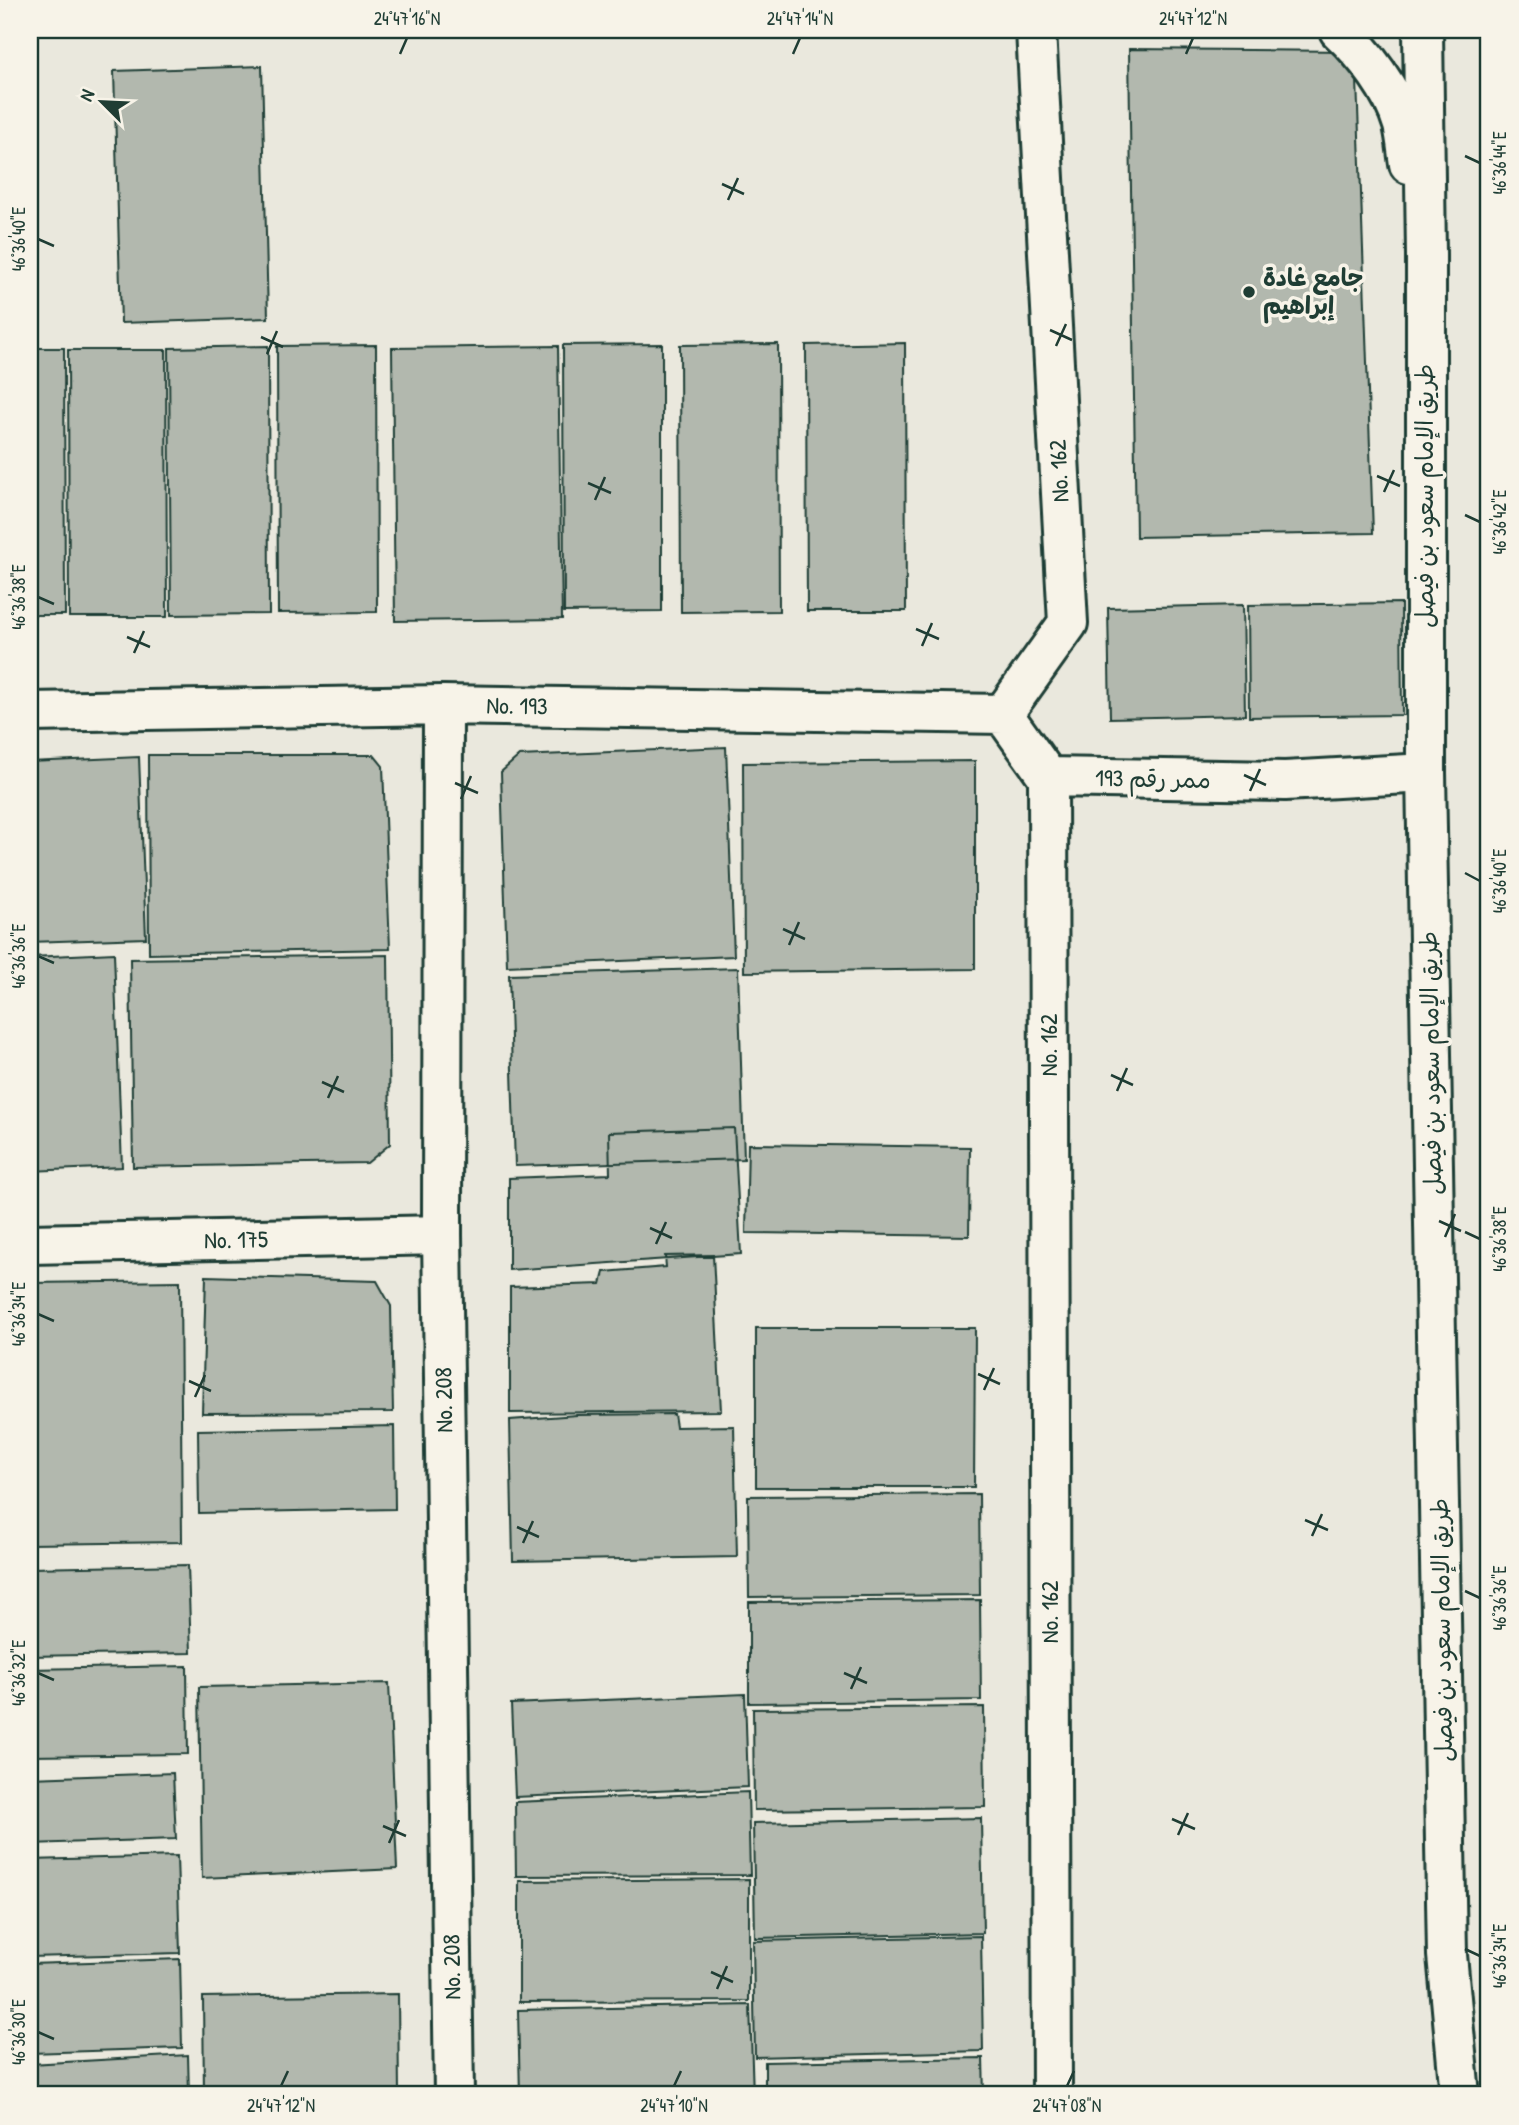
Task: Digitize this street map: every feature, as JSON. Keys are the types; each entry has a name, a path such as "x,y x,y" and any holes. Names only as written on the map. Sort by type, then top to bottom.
{"street":[{"name":"No. 162","path":"1003,714 1068,622 1036,30"},
{"path":"1339,30 1368,59 1402,123 1415,215 1426,256"},
{"name":"طريق الإمام سعود بن فيصل","path":"1423,30 1426,773 1447,1955 1460,2095"},
{"name":"No. 193","path":"30,712 443,705 1003,714"},
{"name":"No. 208","path":"443,705 442,1235 454,2095"},
{"path":"1003,714 1048,777"},
{"name":"ممر رقم 193","path":"1048,777 1285,781 1426,773"},
{"name":"No. 162","path":"1048,777 1052,2095"},
{"name":"No. 175","path":"30,1244 442,1235"}],"building":[{"name":"جامع غادة إبراهيم","path":"1129,49 1356,51 1373,533 1136,537"},
{"path":"262,66 268,318 121,323 114,71"},
{"path":"905,343 906,611 807,611 806,345"},
{"path":"662,344 662,611 564,612 563,345"},
{"path":"778,344 779,611 681,612 680,345"},
{"path":"376,345 377,612 278,613 277,346"},
{"path":"268,346 269,614 171,615 169,348"},
{"path":"558,346 562,619 395,621 392,348"},
{"path":"30,348 64,348 65,615 30,615"},
{"path":"68,350 166,350 167,617 69,617"},
{"path":"1401,603 1402,715 1249,717 1248,605"},
{"path":"1243,605 1245,715 1110,718 1108,608"},
{"path":"726,747 734,956 507,966 501,772 519,756"},
{"path":"148,755 374,755 383,766 390,949 149,954"},
{"path":"139,757 146,938 30,942 30,762"},
{"path":"975,761 975,969 744,972 743,763"},
{"path":"114,953 122,1167 30,1171 30,957"},
{"path":"388,955 390,1144 367,1163 133,1167 130,959"},
{"path":"738,968 744,1159 515,1166 509,975"},
{"path":"734,1128 741,1254 509,1270 509,1178 610,1174 609,1132"},
{"path":"748,1144 970,1147 969,1236 746,1233"},
{"path":"713,1255 721,1411 510,1413 510,1287 601,1284 604,1272 666,1267 665,1256"},
{"path":"206,1276 377,1281 391,1306 393,1412 202,1413"},
{"path":"180,1281 182,1542 30,1544 30,1283"},
{"path":"756,1328 975,1328 974,1487 756,1487"},
{"path":"674,1414 676,1427 734,1426 737,1557 513,1561 510,1420 577,1415"},
{"path":"394,1426 395,1509 199,1513 198,1430"},
{"path":"979,1494 980,1595 749,1597 748,1496"},
{"path":"188,1565 191,1653 30,1656 30,1568"},
{"path":"980,1600 981,1700 749,1703 749,1602"},
{"path":"187,1666 188,1754 30,1756 30,1669"},
{"path":"389,1683 397,1869 202,1878 199,1687"},
{"path":"745,1694 748,1787 515,1797 511,1704"},
{"path":"984,1707 985,1807 754,1810 753,1709"},
{"path":"173,1773 176,1839 30,1844 30,1778"},
{"path":"748,1792 750,1875 516,1876 515,1802"},
{"path":"981,1818 983,1933 755,1938 753,1823"},
{"path":"177,1856 180,1953 30,1957 30,1860"},
{"path":"749,1879 749,2001 519,2002 519,1881"},
{"path":"981,1936 983,2051 755,2057 753,1941"},
{"path":"180,1959 182,2048 30,2053 30,1964"},
{"path":"398,1994 399,2095 204,2095 203,1997"},
{"path":"750,2005 753,2095 520,2095 518,2010"},
{"path":"188,2055 189,2095 30,2095 30,2064"},
{"path":"983,2058 984,2095 765,2095 765,2062"}],"place":[{"name":"جامع غادة إبراهيم","path":"1249,292"}]}
